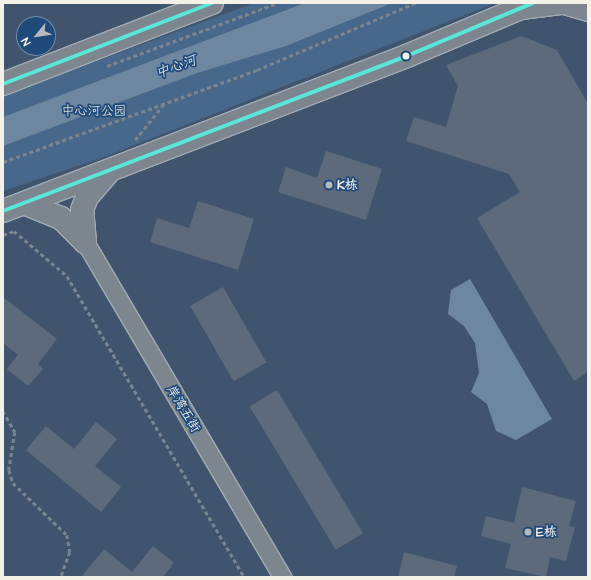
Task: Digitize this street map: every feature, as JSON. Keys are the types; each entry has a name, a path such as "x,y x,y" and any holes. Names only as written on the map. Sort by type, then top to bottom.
{"main road":[{"path":"3,84 212,3"},
{"path":"3,211 26,204 109,172 527,6 561,3"},
{"path":"564,3 588,10"},
{"path":"84,242 82,210 87,197 109,172"},
{"path":"26,204 61,218 84,242"}],"street":[{"name":"岸湾五街","path":"84,242 282,577"}],"path":[{"path":"99,69 278,3"},
{"path":"3,162 257,70 415,3"},
{"path":"3,235 14,231 67,276 244,577"},
{"path":"3,411 14,432 9,470 13,483 67,535 70,552 61,577"}],"green space":[{"name":"中心河公园","path":"254,3 495,3 107,156 3,191 3,96"}],"water":[{"name":"中心河","path":"305,3 392,3 286,46 197,73 3,146 3,117"},
{"path":"470,279 552,419 516,440 496,431 487,404 471,392 479,373 475,343 464,326 448,314 451,290"}],"building":[{"path":"521,36 557,50 588,104 588,372 574,381 477,218 520,192 509,174 406,141 414,117 446,127 458,86 446,65"},
{"name":"K栋","path":"326,151 382,169 366,220 278,192 286,167 317,178"},
{"path":"198,201 254,219 238,270 150,242 157,218 189,228"},
{"path":"223,287 266,362 234,381 190,306"},
{"path":"3,297 57,339 38,364 43,369 28,386 7,369 18,355 3,343"},
{"path":"277,390 363,533 336,550 250,406"},
{"path":"96,422 117,439 95,466 121,487 101,512 26,450 46,426 74,449"},
{"name":"E栋","path":"522,487 576,501 569,526 575,527 566,561 550,557 546,577 505,568 511,544 481,536 486,516 514,523"},
{"path":"153,546 174,563 163,577 81,577 104,549 132,572"},
{"path":"404,552 457,566 454,577 398,577"}],"transit line":[{"path":"3,84 212,3"},
{"path":"3,211 409,55 533,3"}],"place":[{"name":"K栋","path":"329,185"},
{"name":"E栋","path":"528,532"}]}
